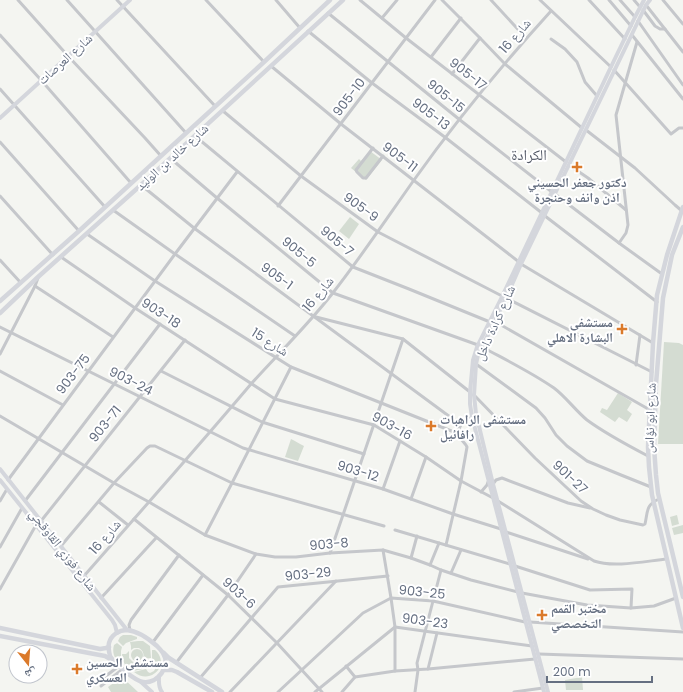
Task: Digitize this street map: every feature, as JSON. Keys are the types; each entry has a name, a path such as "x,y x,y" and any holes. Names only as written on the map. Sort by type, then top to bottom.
{"main road":[{"name":"شارع العرصات","path":"0,118 130,0"},
{"name":"شارع خالد بن الوليد","path":"0,301 54,255 330,0"},
{"name":"شارع خالد بن الوليد","path":"0,313 343,0"},
{"name":"شارع كرادة داخل","path":"584,129 597,96 632,35 644,0"},
{"name":"شارع كرادة داخل","path":"543,690 515,566 476,414 472,394 473,360 584,129 635,17 650,0"},
{"name":"شارع ابو نؤاس","path":"682,209 667,255 656,384 654,456 659,498 683,597"},
{"name":"شارع ابو نؤاس","path":"683,227 667,266 662,274 657,302 653,343 648,456 653,502 683,628"},
{"name":"شارع كرادة داخل","path":"480,346 470,404 472,417 510,564 520,593"},
{"name":"شارع فوزي القاوقجي","path":"0,469 101,598 129,630"},
{"name":"شارع فوزي القاوقجي","path":"0,480 112,620 117,633"},
{"name":"شارع كرادة داخل","path":"527,622 538,654 548,692"},
{"path":"0,628 100,649 109,647"},
{"path":"114,661 109,647 111,639 120,631 129,630 142,635 153,642 176,663 222,692"},
{"path":"0,636 105,656 114,661 152,692"},
{"path":"141,682 149,682 153,680 164,670 165,661 163,652"},
{"path":"164,670 168,669 177,672 212,692"},
{"path":"159,676 158,683 162,692"}],"street":[{"path":"18,0 161,156"},
{"path":"67,0 186,132"},
{"path":"117,0 215,106"},
{"path":"206,0 264,62"},
{"path":"276,0 300,28"},
{"name":"905-17","path":"360,0 452,74 588,178 626,210"},
{"path":"382,18 397,0"},
{"name":"905-10","path":"278,206 435,0"},
{"path":"442,0 505,64 584,129 635,168 675,206 682,209"},
{"path":"491,0 526,38"},
{"path":"540,0 612,69 671,134 679,128 683,128"},
{"path":"589,0 625,39"},
{"path":"609,0 631,26"},
{"path":"620,0 635,17"},
{"path":"634,0 655,26 660,29 665,29"},
{"path":"663,0 683,24"},
{"path":"646,5 683,52"},
{"name":"شارع 16","path":"84,576 294,336 314,316 353,267 414,180 479,95 526,38 551,11"},
{"name":"905-15","path":"328,13 553,193 662,274"},
{"path":"431,57 461,18"},
{"path":"638,21 683,85"},
{"name":"905-13","path":"308,31 372,83 446,138 657,302"},
{"path":"0,35 131,183"},
{"path":"632,35 683,99"},
{"path":"452,74 480,38"},
{"path":"551,39 577,62 586,82 597,96"},
{"path":"619,243 628,229 628,225 616,115 637,42"},
{"name":"905-11","path":"271,66 341,124 520,263 653,343"},
{"path":"0,89 105,207"},
{"name":"905-9","path":"223,111 301,176 378,232 652,372"},
{"name":"905-7","path":"194,136 353,267 492,322 650,410"},
{"path":"0,142 79,231"},
{"path":"373,148 356,170 363,178 366,178 383,156"},
{"name":"905-5","path":"170,158 333,293 480,346 521,368 555,389 586,419 609,435 648,456"},
{"name":"903-75","path":"8,480 237,172"},
{"name":"905-1","path":"141,185 194,228 461,425"},
{"path":"0,196 54,255"},
{"path":"113,210 294,336"},
{"name":"شارع 15","path":"87,234 155,281 290,367 459,434"},
{"name":"903-18","path":"61,258 252,384"},
{"path":"0,260 21,283"},
{"path":"0,354 35,286 38,277"},
{"path":"35,286 113,337"},
{"path":"314,316 403,339 330,553"},
{"path":"25,501 160,324"},
{"name":"903-24","path":"0,327 211,432"},
{"path":"636,364 640,335"},
{"name":"901-27","path":"403,339 472,394 535,458 581,501 592,509 620,520 643,526 645,524 648,507 653,502"},
{"name":"903-71","path":"41,521 185,340"},
{"path":"476,364 536,408 545,418 556,435 567,446 587,461 651,487"},
{"path":"204,535 275,399 290,367"},
{"path":"0,371 63,405"},
{"path":"161,371 262,422 364,454"},
{"name":"903-16","path":"252,384 275,399 374,425 426,457 461,481 493,498"},
{"name":"903-8","path":"0,416 204,535 256,554 275,557 296,557 330,553 384,550 411,558 451,574 471,580 520,593 587,605 632,608 654,606 676,598"},
{"path":"446,545 461,481 467,447 460,438 459,429 466,419 472,417"},
{"name":"903-12","path":"211,432 243,448 356,480 501,529"},
{"path":"383,489 400,441"},
{"path":"61,546 114,483 150,446 155,446 232,483 384,526"},
{"path":"410,498 426,457"},
{"path":"493,484 496,480 502,478 568,503 592,509"},
{"path":"482,492 487,485 488,480"},
{"path":"0,501 7,489"},
{"path":"653,502 659,498"},
{"path":"498,501 594,561"},
{"path":"99,502 128,525"},
{"path":"0,547 22,508"},
{"name":"903-6","path":"134,519 228,595 277,643 322,692"},
{"path":"0,589 36,525"},
{"path":"395,530 510,564"},
{"path":"506,532 594,561 610,564 667,559"},
{"path":"411,558 417,536"},
{"path":"101,598 156,538"},
{"path":"430,565 438,543"},
{"path":"384,550 395,627 395,670"},
{"path":"451,574 461,550"},
{"path":"176,663 228,595 256,554"},
{"path":"129,630 128,625 131,620 179,555"},
{"path":"515,566 590,590 632,589 632,608"},
{"path":"415,692 418,670 417,663 441,570"},
{"path":"153,642 203,574"},
{"name":"903-29","path":"200,678 278,587 388,576"},
{"path":"230,692 336,581"},
{"name":"903-25","path":"278,692 363,613 391,598 433,601 527,622 683,632"},
{"name":"903-23","path":"315,692 395,627 532,646"},
{"path":"428,669 437,633"},
{"path":"538,654 683,659"},
{"path":"342,692 355,676 395,670 418,670 535,659"},
{"path":"346,666 355,676"},
{"path":"98,682 121,667"},
{"path":"101,686 121,667"},
{"path":"515,692 543,690"}],"shaded area":[{"path":"370,151 382,160 366,180 351,168 359,159 361,161"},
{"path":"350,217 359,224 349,239 339,231"},
{"path":"664,342 679,343 683,345 683,444 658,444"},
{"path":"618,393 632,402 627,410 632,414 627,422 619,417 615,422 600,412 602,408 607,410"},
{"path":"291,439 304,446 298,461 285,457"},
{"path":"677,515 679,524 672,526 670,517"},
{"path":"683,525 683,533 674,535 672,528"},
{"path":"123,635 131,635 137,637 137,639 126,643 123,646 118,641"},
{"path":"143,641 150,646 151,658 143,659 144,656 142,650 139,648 134,648 131,650 130,642"},
{"path":"117,643 122,647 121,661 119,662 113,652 114,645"},
{"path":"139,649 142,650 142,660 135,661 132,660 131,653 132,650"},
{"path":"152,650 155,650 159,656 161,661 160,667 157,672 152,675 140,676 134,672 146,669 150,673 154,671 157,666 156,662 152,661"},
{"path":"129,651 129,658 133,662 138,663 143,661 143,669 133,671 126,666 122,654 126,654"},
{"path":"122,677 138,692 111,692 108,687"},
{"path":"582,677 583,690 566,690 565,680"}],"place":[{"name":"دكتور جعفر الحسيني اذن وانف وحنجرة","path":"577,167"},
{"name":"مستشفى البشارة الاهلي","path":"622,329"},
{"name":"مستشفى الراهبات رافائيل","path":"431,426"},
{"name":"مختبر القمم التخصصي","path":"542,615"},
{"name":"مستشفى الحسين العسكري","path":"77,669"}],"district":[{"name":"الكرادة","path":"529,154"}]}
